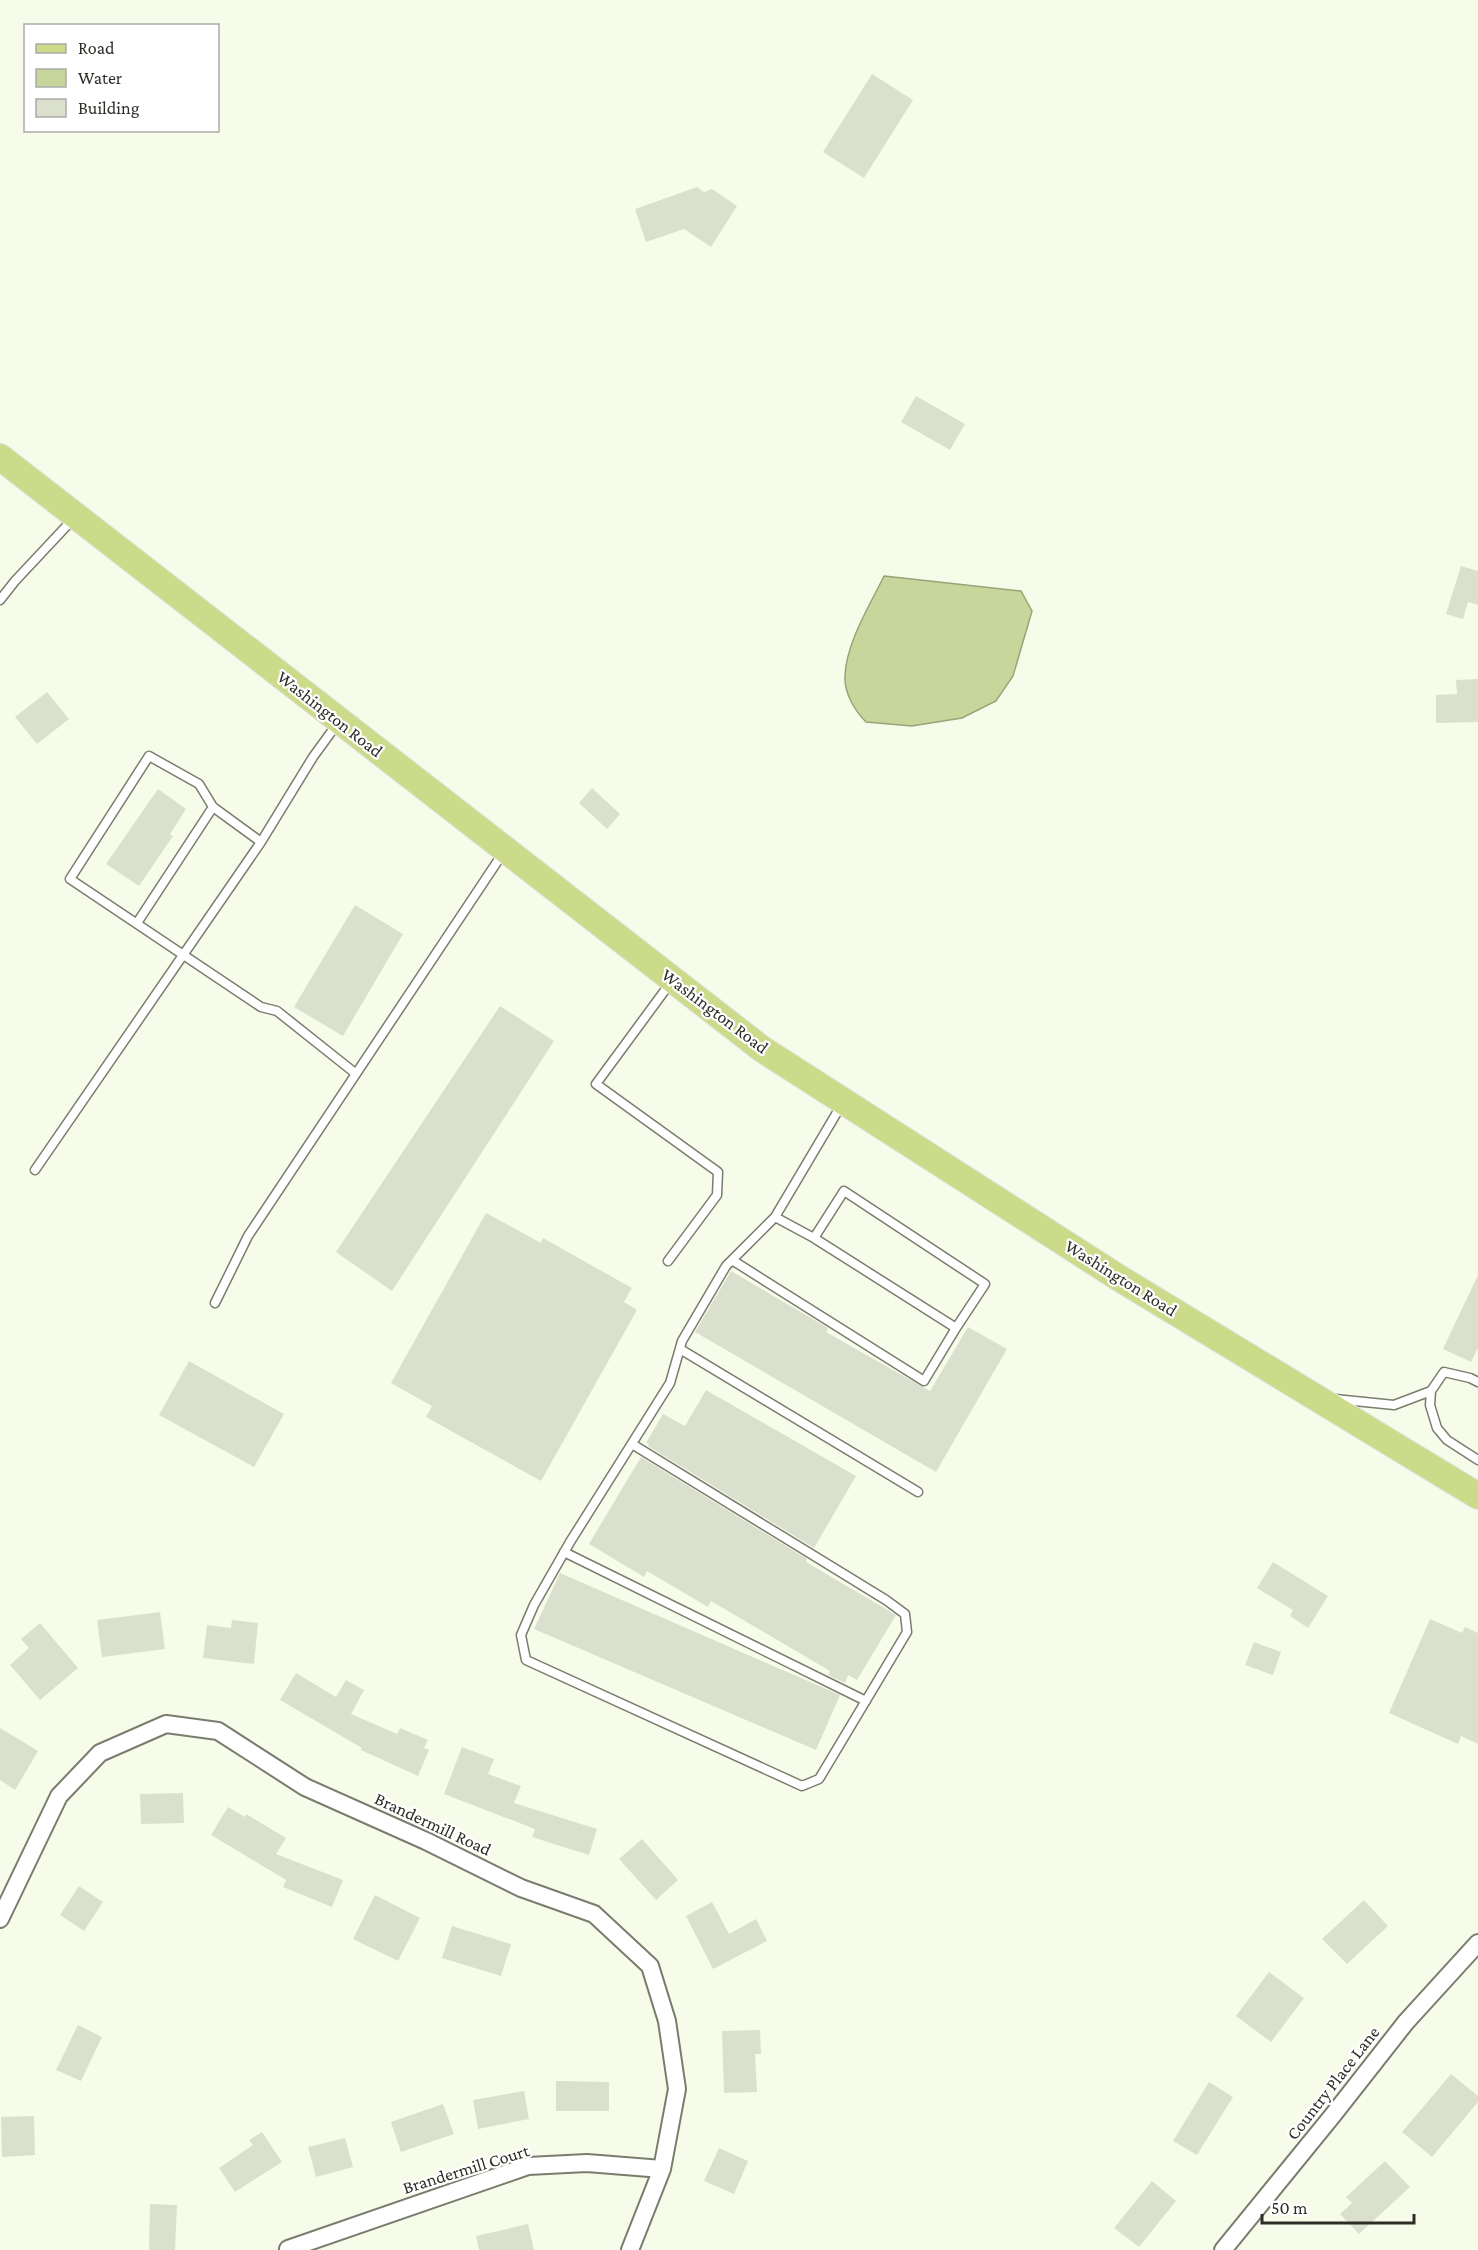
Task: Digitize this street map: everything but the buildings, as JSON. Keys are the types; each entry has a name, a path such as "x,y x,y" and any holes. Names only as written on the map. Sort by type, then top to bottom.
{"main road":[{"name":"Washington Road","path":"0,457 762,1049 1119,1278 1478,1496"}],"street":[{"name":"Brandermill Road","path":"0,1919 59,1796 100,1754 166,1724 218,1731 305,1787 426,1841 521,1888 594,1914 650,1966 667,2021 677,2089 662,2169 630,2250"},
{"name":"Country Place Lane","path":"1223,2250 1334,2115 1406,2022 1478,1943"},
{"name":"Brandermill Court","path":"288,2249 528,2166 586,2163 662,2169"}],"lane":[{"path":"0,600 76,517"},
{"path":"35,1170 185,955 261,842 313,757 339,721"},
{"path":"261,842 213,807 199,784 149,756 70,879 261,1007 277,1011 355,1073"},
{"path":"136,923 213,807"},
{"path":"215,1303 248,1236 505,850"},
{"path":"668,1261 717,1195 718,1172 596,1084 673,980"},
{"path":"632,1444 886,1600 905,1614 907,1632 819,1779 802,1786 526,1660 521,1635 534,1605 564,1552 670,1383 680,1349 726,1266 776,1217 844,1101"},
{"path":"732,1260 924,1381 985,1284 844,1191 813,1238"},
{"path":"776,1217 956,1328"},
{"path":"680,1349 918,1492"},
{"path":"1478,1382 1444,1372 1431,1391 1430,1405 1437,1428 1447,1440 1478,1460"},
{"path":"1316,1398 1394,1405 1431,1391"},
{"path":"564,1552 866,1701"}],"water":[{"path":"884,576 1021,591 1032,611 1013,676 996,701 962,718 912,726 866,722 862,718 846,689 846,663 860,624"}]}
